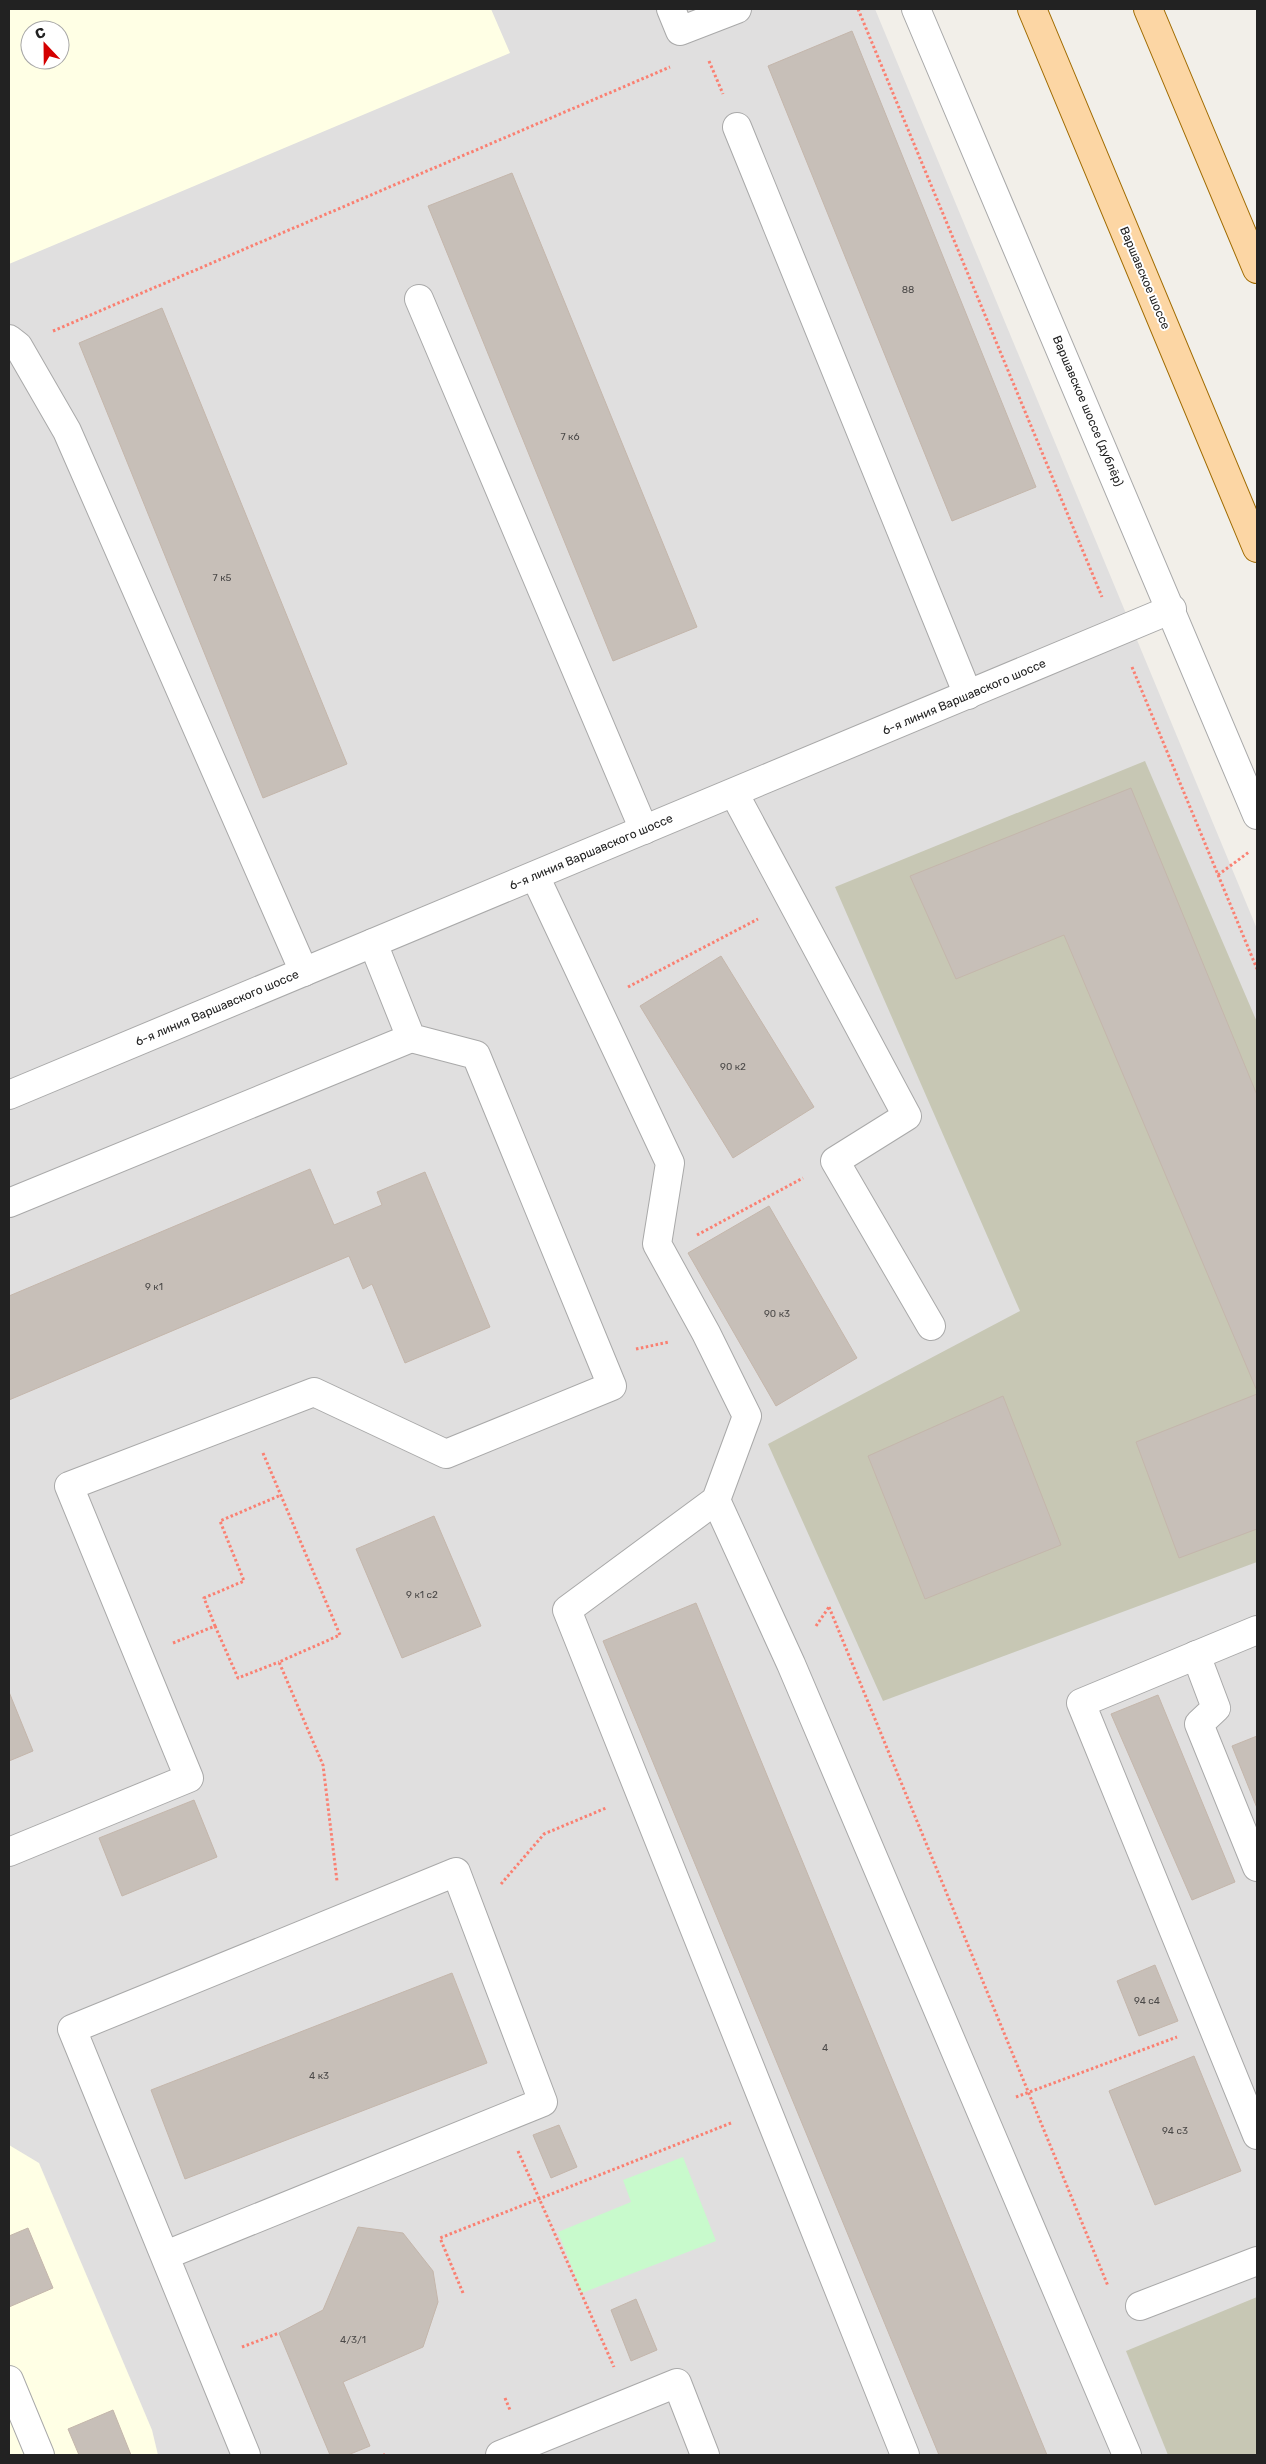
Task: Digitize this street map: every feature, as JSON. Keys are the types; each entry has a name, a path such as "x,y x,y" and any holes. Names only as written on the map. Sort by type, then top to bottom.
{"main road":[{"name":"Варшавское шоссе","path":"1032,9 1257,548"},
{"path":"1148,9 1257,269"}],"street":[{"path":"671,9 680,31 737,9"},
{"name":"Варшавское шоссе (дублёр)","path":"916,9 1172,610 1257,815"},
{"path":"737,127 968,695"},
{"path":"419,298 644,830"},
{"path":"13,342 67,431 304,972"},
{"name":"6-я линия Варшавского шоссе","path":"9,1095 1172,610"},
{"path":"734,793 908,1116 835,1161 931,1326"},
{"path":"535,876 670,1164 657,1244 706,1333 748,1416 716,1500 567,1610 906,2455"},
{"path":"373,943 411,1038"},
{"path":"9,1203 411,1038 476,1055 612,1386 446,1454 314,1392 69,1486 189,1778 9,1852"},
{"path":"716,1500 791,1664 1127,2455"},
{"path":"1257,1630 1196,1655 1130,1694 1080,1702 1257,2135"},
{"path":"1196,1655 1216,1708 1199,1724 1257,1867"},
{"path":"166,2255 543,2102 456,1872 72,2029 166,2255 246,2455"},
{"path":"1140,2306 1257,2261"},
{"path":"9,2380 40,2455"},
{"path":"500,2455 677,2383 705,2455"}],"path":[{"path":"858,9 1257,969"},
{"path":"706,52 737,127"},
{"path":"13,342 678,64"},
{"path":"1218,875 1257,846"},
{"path":"595,1004 792,901"},
{"path":"662,1254 835,1161"},
{"path":"601,1357 706,1333"},
{"path":"248,1417 281,1495 340,1635 238,1678 204,1598 244,1581 220,1521 281,1495"},
{"path":"829,1607 1112,2296"},
{"path":"173,1643 215,1626"},
{"path":"279,1662 323,1765 342,1918"},
{"path":"474,1918 544,1834 586,1816"},
{"path":"980,2110 1212,2024"},
{"path":"504,2118 610,2359"},
{"path":"463,2292 440,2238 708,2133"}],"shaded area":[{"path":"9,9 875,9 1257,929 1257,2455 9,2455"},
{"path":"9,9 491,9 510,53 9,264"},
{"path":"1145,761 1257,1022 1257,1562 883,1701 768,1444 1020,1311 835,887"},
{"path":"9,2145 39,2163 152,2430 158,2455 9,2455"},
{"path":"1257,2297 1257,2455 1168,2455 1126,2351"}],"green space":[{"path":"683,2157 716,2241 582,2293 558,2232 631,2202 623,2180"}],"building":[{"path":"852,31 1036,487 952,521 768,66"},
{"path":"512,173 697,627 613,661 428,206"},
{"path":"162,308 347,764 263,798 79,343"},
{"path":"1131,788 1257,1095 1257,1391 1064,935 956,979 910,876"},
{"path":"721,956 814,1107 733,1158 640,1006"},
{"path":"310,1169 334,1225 382,1205 377,1192 425,1172 490,1327 405,1363 372,1284 363,1289 349,1256 9,1400 9,1296"},
{"path":"769,1206 857,1358 776,1406 688,1253"},
{"path":"1257,1394 1257,1529 1179,1558 1136,1442"},
{"path":"1003,1396 1061,1545 925,1599 868,1456"},
{"path":"434,1516 481,1626 402,1658 356,1549"},
{"path":"696,1603 1047,2455 939,2455 603,1641"},
{"path":"9,1692 33,1751 9,1761"},
{"path":"1158,1695 1235,1882 1192,1900 1111,1714"},
{"path":"1257,1736 1257,1808 1232,1746"},
{"path":"194,1800 217,1857 122,1896 99,1838"},
{"path":"1155,1965 1178,2021 1139,2036 1117,1981"},
{"path":"452,1973 487,2063 185,2179 151,2090"},
{"path":"1194,2056 1241,2171 1155,2205 1109,2091"},
{"path":"559,2125 577,2167 551,2178 533,2135"},
{"path":"358,2227 403,2233 433,2271 438,2302 423,2347 343,2382 370,2446 348,2455 330,2455 279,2333 323,2310"},
{"path":"28,2228 53,2288 9,2307 9,2236"},
{"path":"636,2299 657,2350 631,2361 611,2310"},
{"path":"113,2410 131,2455 79,2455 68,2429"}]}
